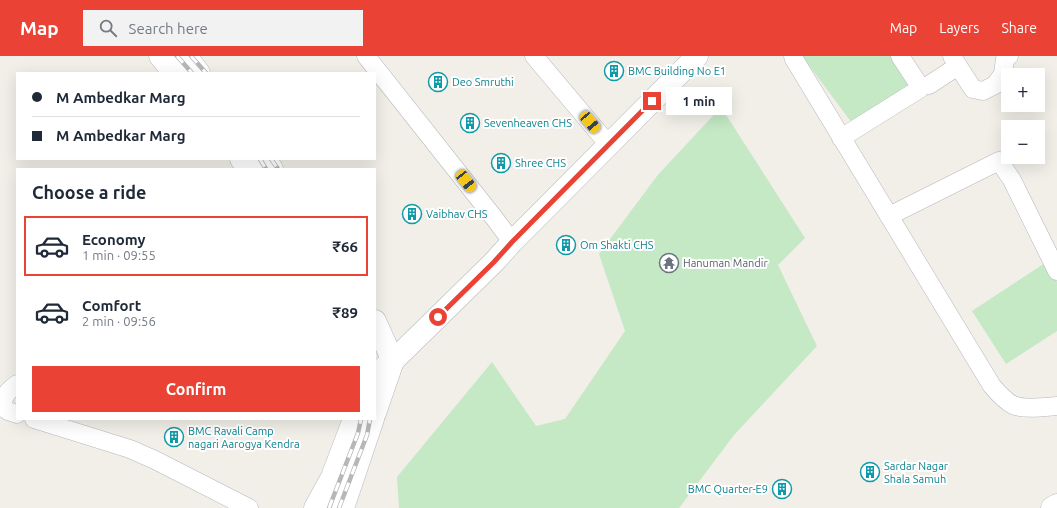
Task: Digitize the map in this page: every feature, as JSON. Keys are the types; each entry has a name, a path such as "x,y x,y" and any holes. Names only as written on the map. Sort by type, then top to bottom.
{"main road":[{"path":"160,56 173,72"},
{"path":"186,56 198,72"},
{"path":"376,373 393,360 494,262 608,144 695,57"},
{"path":"376,323 393,360 376,410"},
{"path":"315,508 332,477 354,420"},
{"path":"343,508 373,420"},
{"path":"1052,508 1057,505"}],"street":[{"path":"366,56 512,242"},
{"path":"534,56 608,144"},
{"path":"793,56 992,386 1002,397 1014,406 1030,408 1057,406"},
{"path":"842,138 921,88 900,56"},
{"path":"929,85 955,61 973,89 983,91 995,85 1004,74 1006,57"},
{"path":"889,216 999,161 1012,180 1057,271"},
{"path":"16,385 7,391 3,401 3,407 8,411 16,414"},
{"path":"37,420 130,449 155,460 249,508"}],"green space":[{"path":"802,56 901,56 921,83 858,131"},
{"path":"721,107 805,238 778,265 817,346 734,435 679,508 399,508 397,477 492,362 536,426 565,419 625,331 599,254 657,176"},
{"path":"1045,263 1057,282 1057,331 1006,364 972,311"}],"railway":[{"path":"177,56 191,72"},
{"path":"191,56 205,72"},
{"path":"261,160 265,168"},
{"path":"272,160 277,168"},
{"path":"329,508 358,433 361,420"},
{"path":"339,508 367,435 370,420"}],"place":[{"name":"BMC Building No E1","path":"614,71"},
{"name":"Deo Smruthi","path":"438,82"},
{"name":"Sevenheaven CHS","path":"470,123"},
{"name":"Shree CHS","path":"501,163"},
{"name":"Vaibhav CHS","path":"412,214"},
{"name":"Om Shakti CHS","path":"566,245"},
{"name":"Hanuman Mandir","path":"669,263"},
{"name":"BMC Ravali Camp nagari Aarogya Kendra","path":"174,437"},
{"name":"Sardar Nagar Shala Samuh","path":"870,472"},
{"name":"BMC Quarter-E9","path":"782,489"}],"route":[{"path":"438,317 652,101"}]}
